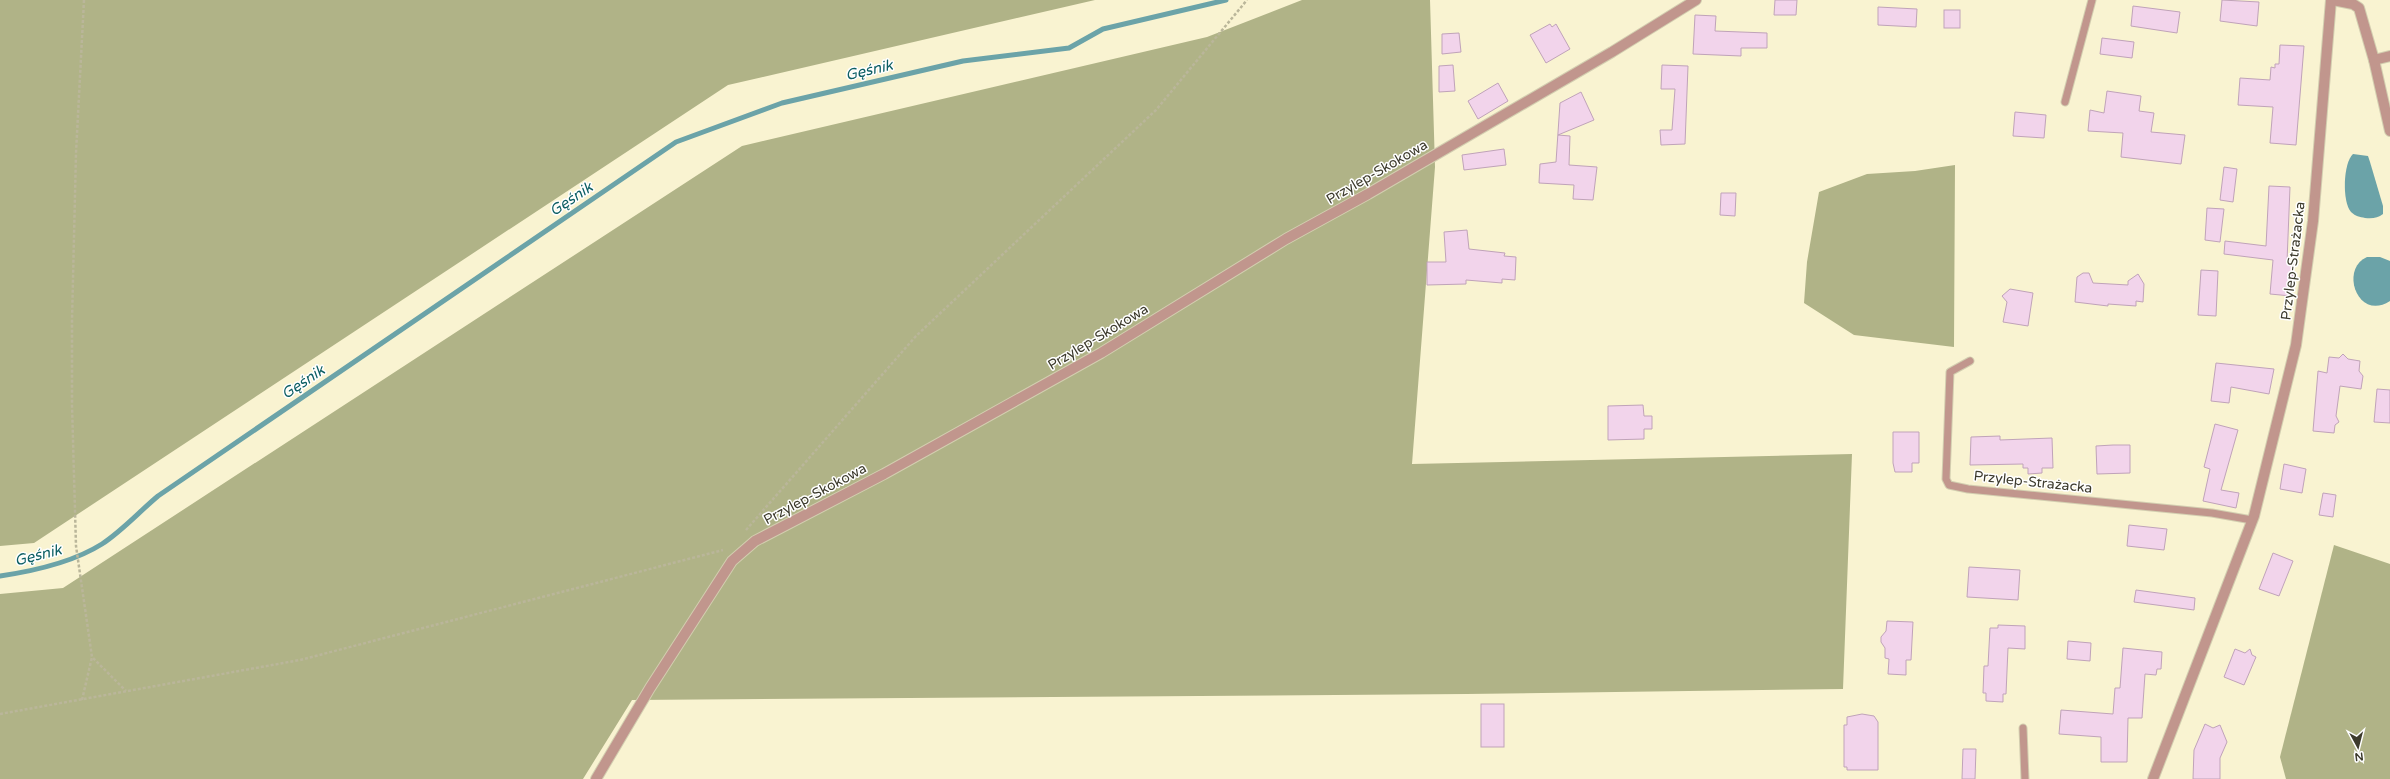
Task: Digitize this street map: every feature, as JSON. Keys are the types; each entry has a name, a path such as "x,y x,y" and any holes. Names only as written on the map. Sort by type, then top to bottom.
{"street":[{"name":"Przylep-Skokowa","path":"596,779 650,688 732,561 755,541 884,474 1101,353 1286,239 1368,194 1599,60 1696,0"},
{"name":"Przylep-Strażacka","path":"2153,779 2252,520 2296,346 2313,213 2332,0 2353,4 2359,8 2374,60 2390,131"},
{"path":"2374,60 2390,56"}],"lane":[{"path":"2065,102 2092,0"},
{"name":"Przylep-Strażacka","path":"1970,361 1950,372 1946,479 1948,485 1968,490 2212,513 2252,520"},
{"path":"2023,728 2025,779"}],"path":[{"path":"82,700 92,657 76,546 72,405 72,321 76,153 84,0"},
{"path":"740,536 916,336 1156,110 1247,0"},
{"path":"0,714 300,660 730,548"},
{"path":"92,657 126,692"}],"green space":[{"path":"0,0 1095,0 728,85 34,543 0,546"},
{"path":"1302,0 1430,0 1435,167 1412,464 1852,454 1843,689 1466,694 632,700 583,779 0,779 0,594 63,588 742,146 1207,37"},
{"path":"1955,165 1954,347 1854,335 1804,303 1807,262 1819,192 1867,174 1915,171"},
{"path":"2334,545 2390,564 2390,779 2286,779 2280,757"}],"water":[{"path":"2353,154 2368,156 2383,206 2383,214 2375,218 2359,217 2351,212 2348,207 2345,183 2347,165"},
{"path":"2367,257 2380,257 2390,261 2390,301 2379,306 2369,305 2361,299 2356,291 2354,272 2359,263"}],"building":[{"path":"1775,0 1797,0 1796,15 1774,15"},
{"path":"2222,0 2259,2 2257,26 2220,21"},
{"path":"2133,6 2180,12 2177,33 2131,26"},
{"path":"1878,7 1917,9 1916,27 1878,25"},
{"path":"1944,10 1960,10 1960,28 1944,28"},
{"path":"1695,15 1716,16 1715,31 1767,33 1767,48 1741,48 1741,56 1693,54"},
{"path":"1550,24 1552,27 1556,24 1570,49 1546,63 1530,35"},
{"path":"1459,33 1461,52 1442,54 1442,34"},
{"path":"2102,38 2134,42 2132,58 2100,54"},
{"path":"2280,45 2304,46 2296,145 2270,143 2273,107 2238,105 2240,78 2270,80 2271,67 2275,68 2275,64 2279,64"},
{"path":"1453,65 1455,91 1439,92 1439,66"},
{"path":"1662,65 1688,66 1685,144 1661,145 1660,130 1672,130 1675,89 1661,89"},
{"path":"1498,83 1508,101 1478,119 1468,101"},
{"path":"2107,91 2141,96 2139,111 2154,113 2151,132 2185,135 2181,164 2121,157 2123,133 2088,131 2090,110 2104,113"},
{"path":"1581,92 1594,120 1558,135 1570,136 1569,165 1597,167 1593,200 1573,199 1574,185 1539,183 1540,164 1556,162 1560,103"},
{"path":"2015,112 2046,115 2044,138 2013,136"},
{"path":"1504,149 1506,165 1464,170 1462,155"},
{"path":"2224,167 2237,169 2233,202 2220,200"},
{"path":"2269,186 2290,187 2287,262 2294,262 2291,296 2270,294 2273,260 2224,254 2225,241 2266,246"},
{"path":"1721,193 1736,193 1735,216 1720,215"},
{"path":"2207,208 2224,209 2220,242 2205,240"},
{"path":"1467,230 1469,249 1505,253 1504,256 1516,257 1515,280 1502,279 1502,283 1466,280 1466,284 1427,285 1427,262 1446,262 1444,232"},
{"path":"2201,270 2218,271 2216,316 2198,315"},
{"path":"2083,273 2089,273 2093,283 2128,285 2128,281 2138,274 2144,284 2143,302 2136,301 2136,306 2108,304 2108,306 2075,302 2077,277"},
{"path":"2010,289 2033,293 2028,326 2003,322 2007,302 2002,296"},
{"path":"2343,354 2348,359 2360,361 2359,371 2363,376 2361,389 2340,386 2336,416 2339,422 2335,425 2334,433 2313,431 2318,371 2327,373 2329,357 2339,358"},
{"path":"2216,363 2274,369 2269,394 2231,387 2229,403 2211,401"},
{"path":"2377,389 2390,390 2390,423 2374,422"},
{"path":"1643,405 1644,416 1652,416 1652,429 1644,429 1644,439 1608,440 1608,406"},
{"path":"2215,424 2238,430 2221,490 2239,493 2236,508 2203,501 2210,469 2204,467"},
{"path":"1893,432 1919,432 1919,463 1912,463 1912,472 1895,472 1893,463"},
{"path":"2000,436 2000,440 2052,438 2053,468 2042,468 2042,473 2028,474 2028,468 2023,468 2023,464 1970,465 1971,437"},
{"path":"2130,445 2130,473 2097,474 2096,446"},
{"path":"2284,464 2306,469 2302,493 2280,489"},
{"path":"2323,493 2336,495 2333,517 2319,515"},
{"path":"2129,525 2167,529 2164,550 2127,546"},
{"path":"2273,553 2293,561 2279,596 2259,589"},
{"path":"1969,567 2020,570 2018,600 1967,597"},
{"path":"2136,590 2195,598 2194,610 2134,602"},
{"path":"1887,621 1913,622 1911,660 1906,660 1906,675 1888,674 1889,659 1885,658 1885,648 1881,642 1881,637 1886,631"},
{"path":"1998,625 2025,626 2025,649 2008,648 2006,694 2003,694 2003,702 1986,701 1986,693 1983,693 1984,666 1988,666 1990,628 1998,628"},
{"path":"2068,641 2091,643 2090,661 2067,659"},
{"path":"2123,648 2162,652 2161,669 2157,669 2156,675 2145,674 2142,718 2128,718 2127,762 2101,762 2101,737 2059,734 2061,710 2113,714 2115,688 2120,688"},
{"path":"2235,649 2245,653 2250,649 2252,655 2256,657 2244,685 2224,677"},
{"path":"1481,704 1504,704 1504,747 1481,747"},
{"path":"1862,714 1874,716 1878,722 1878,770 1847,770 1847,767 1844,767 1844,725 1847,725 1847,717"},
{"path":"2205,724 2213,728 2220,725 2227,742 2220,758 2220,779 2193,779 2194,750"},
{"path":"1963,749 1976,749 1975,779 1962,779"}],"waterway":[{"name":"Gęśnik","path":"0,576 26,572 66,561 90,551 102,544 124,527 158,496 676,142 782,103 963,61 1069,48 1103,29 1226,0"}]}
